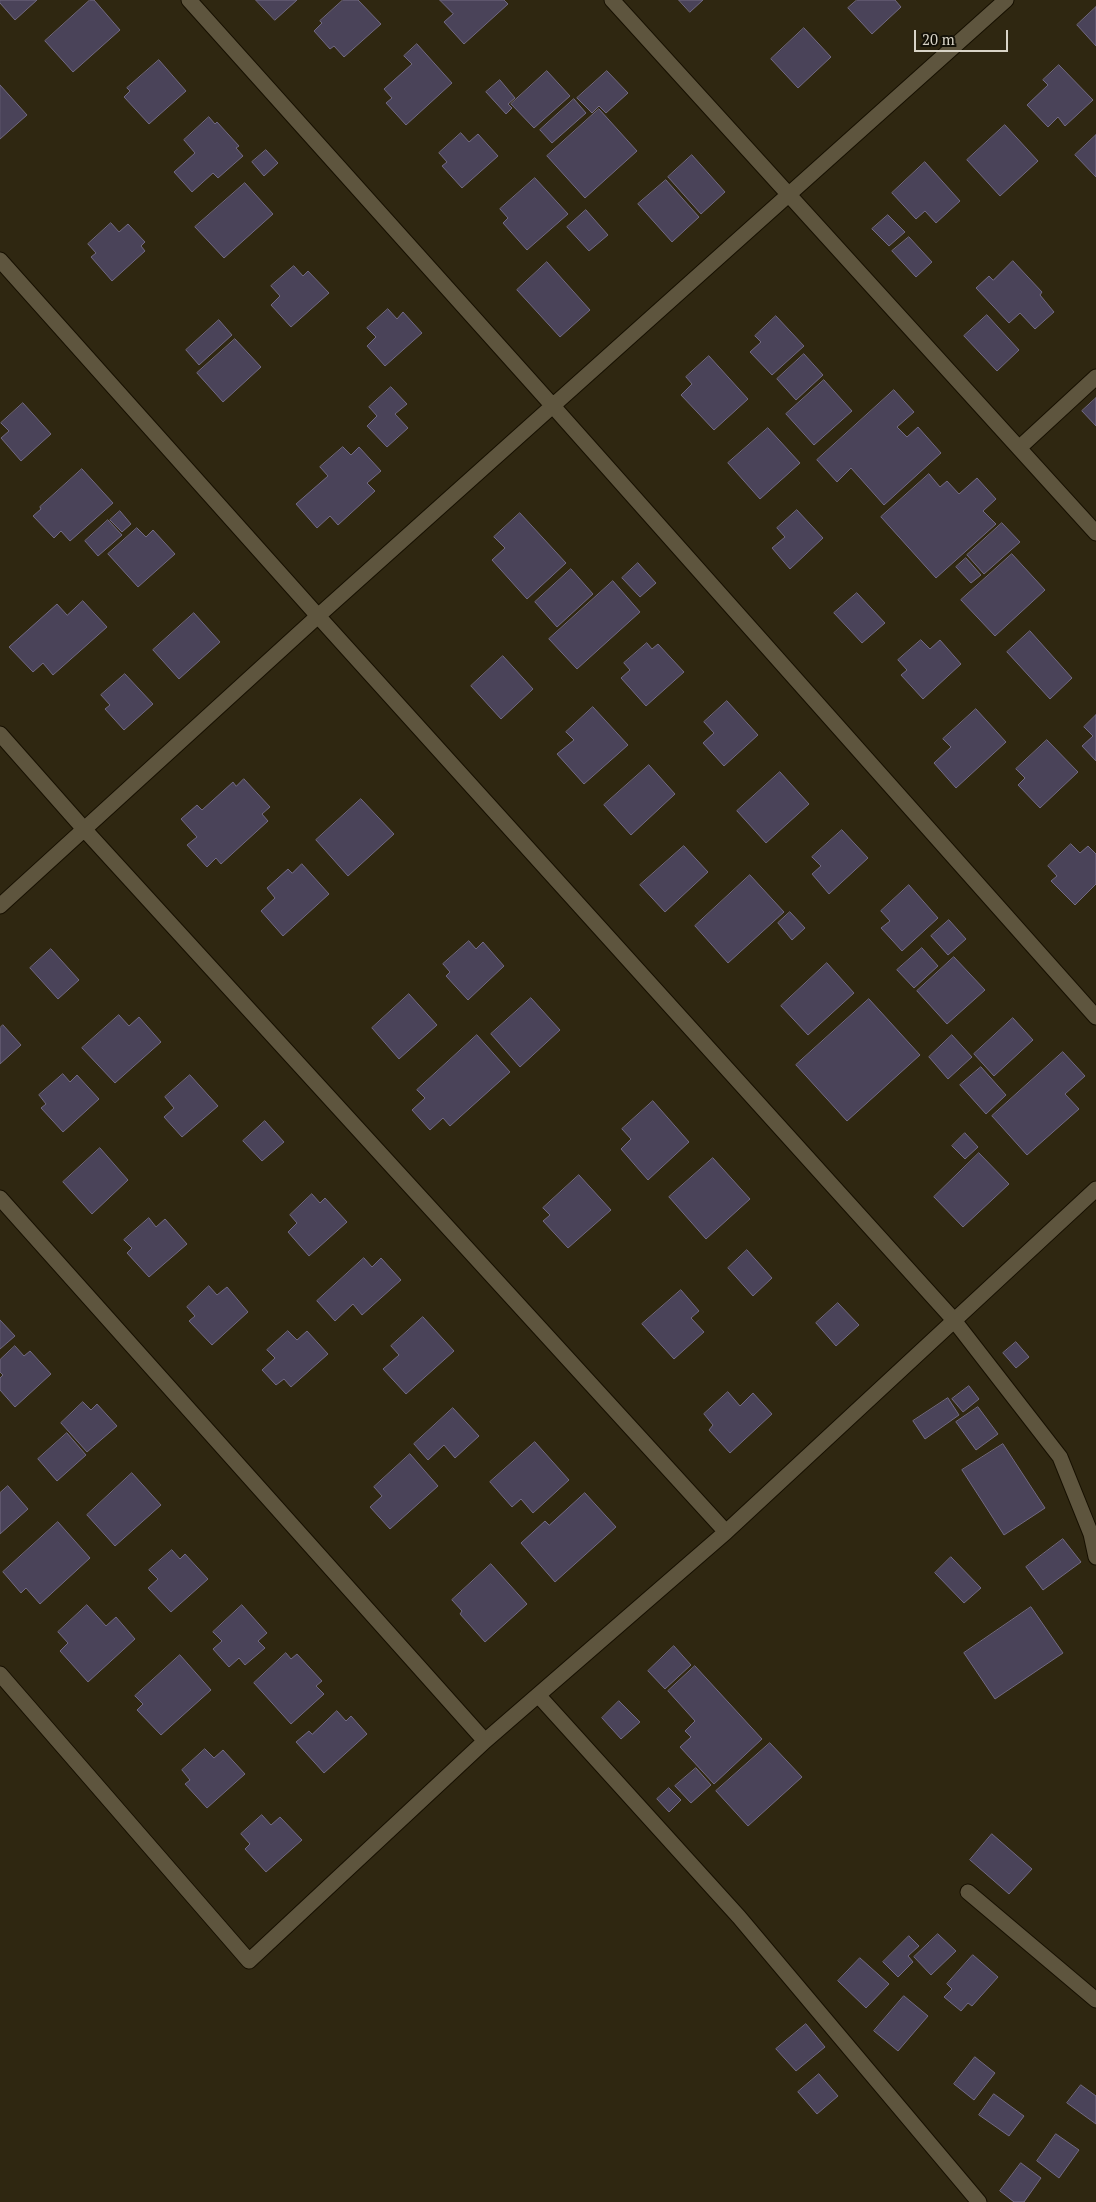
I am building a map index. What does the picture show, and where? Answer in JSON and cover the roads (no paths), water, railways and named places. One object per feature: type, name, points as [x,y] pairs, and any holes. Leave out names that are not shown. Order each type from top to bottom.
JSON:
[{"type":"street","points":[[189,0],[1096,1017]]},
{"type":"street","points":[[612,0],[1096,533]]},
{"type":"street","points":[[0,906],[552,405],[1006,0]]},
{"type":"street","points":[[0,260],[318,616],[953,1319],[1060,1457],[1091,1534],[1096,1557]]},
{"type":"street","points":[[1019,448],[1096,377]]},
{"type":"street","points":[[0,734],[726,1532]]},
{"type":"street","points":[[0,1674],[249,1961],[485,1741],[726,1532],[914,1359],[953,1319],[1096,1189]]},
{"type":"street","points":[[0,1198],[485,1741]]},
{"type":"street","points":[[538,1695],[739,1917],[980,2202]]},
{"type":"street","points":[[968,1892],[1096,2000]]}]
